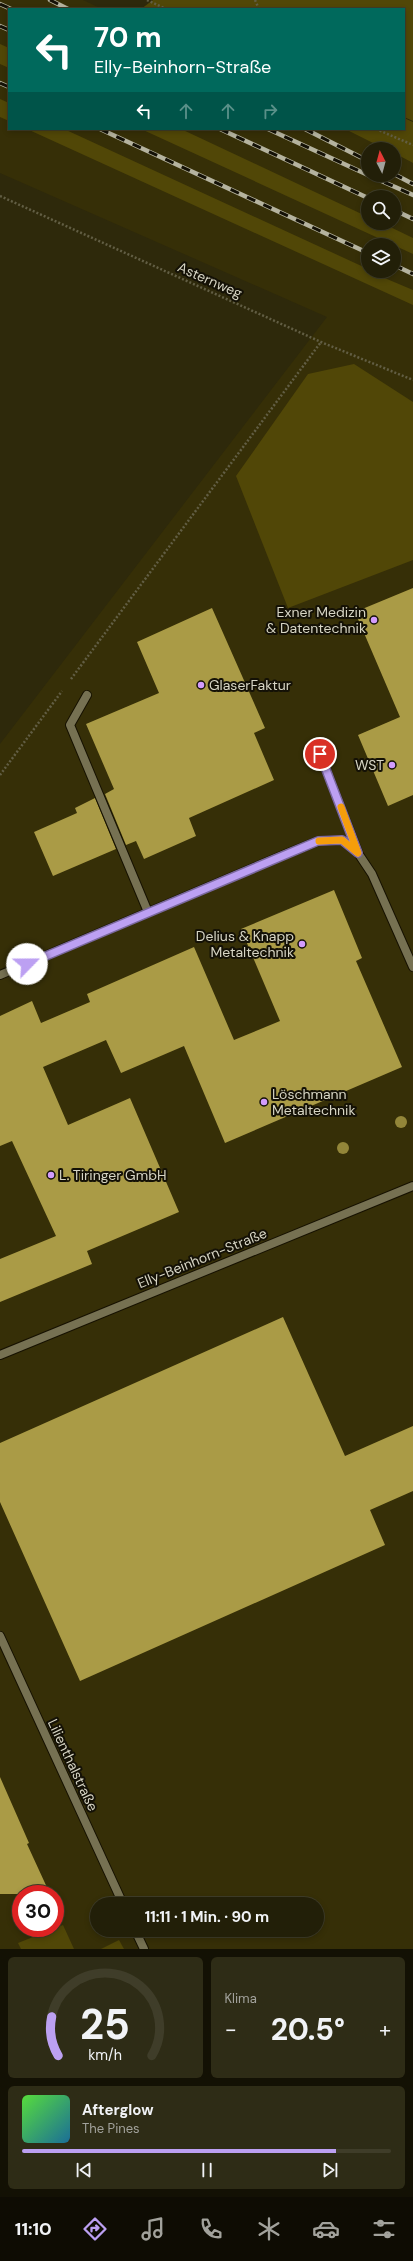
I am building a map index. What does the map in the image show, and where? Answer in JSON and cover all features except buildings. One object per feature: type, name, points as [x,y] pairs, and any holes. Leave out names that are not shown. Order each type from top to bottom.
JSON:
[{"type":"street","points":[[87,695],[70,725],[148,912]]},
{"type":"street","points":[[320,754],[358,853],[372,874],[413,967]]},
{"type":"street","points":[[0,975],[318,841],[342,840],[358,853]]},
{"type":"street","name":"Elly-Beinhorn-Straße","points":[[0,1355],[413,1186]]},
{"type":"street","name":"Lilienthalstraße","points":[[0,1636],[120,1897]]},
{"type":"street","points":[[138,1937],[144,1949]]},
{"type":"path","points":[[147,0],[164,8]]},
{"type":"path","points":[[378,130],[413,145]]},
{"type":"path","name":"Asternweg","points":[[0,196],[321,342],[413,380]]},
{"type":"path","points":[[0,775],[321,342]]},
{"type":"shaded area","points":[[0,0],[83,0],[100,8],[8,8],[8,130],[347,130],[371,142],[361,142],[361,182],[401,182],[401,157],[413,163],[413,1949],[0,1949],[0,744],[327,317],[0,173]]},
{"type":"shaded area","points":[[153,0],[413,0],[413,121],[405,117],[405,8],[142,8]]},
{"type":"shaded area","points":[[0,44],[8,48],[8,68],[0,64]]},
{"type":"shaded area","points":[[0,99],[8,103],[8,121],[0,117]]},
{"type":"shaded area","points":[[405,118],[413,122],[413,163],[401,157],[401,142],[371,142],[347,130],[405,130]]},
{"type":"shaded area","points":[[29,130],[66,130],[361,266],[361,278],[385,278],[413,290],[413,305]]},
{"type":"shaded area","points":[[143,130],[183,130],[361,214],[361,230],[396,230],[413,238],[413,254],[401,248],[401,238],[378,238]]},
{"type":"shaded area","points":[[354,364],[413,402],[413,560],[288,608],[236,476],[308,374]]},
{"type":"shaded area","points":[[64,1927],[74,1949],[21,1949],[18,1943],[33,1937],[64,1937]]},
{"type":"shaded area","points":[[119,1940],[124,1949],[101,1949]]},
{"type":"railway","points":[[50,0],[66,8]]},
{"type":"railway","points":[[0,4],[9,8]]},
{"type":"railway","points":[[0,26],[8,30]]},
{"type":"railway","points":[[0,83],[8,87]]},
{"type":"railway","points":[[102,130],[361,250]]},
{"type":"railway","points":[[222,130],[361,195]]},
{"type":"railway","points":[[270,130],[361,172]]},
{"type":"railway","points":[[307,130],[361,157]]},
{"type":"railway","points":[[401,178],[413,184]]},
{"type":"railway","points":[[384,182],[413,195]]},
{"type":"railway","points":[[401,213],[413,219]]},
{"type":"railway","points":[[401,268],[413,274]]},
{"type":"slow traffic","points":[[319,841],[342,840],[358,853],[341,807]]},
{"type":"place","name":"Exner Medizin & Datentechnik","points":[[374,620]]},
{"type":"place","name":"GlaserFaktur","points":[[201,685]]},
{"type":"place","name":"WST","points":[[392,765]]},
{"type":"place","name":"Delius & Knapp Metaltechnik","points":[[302,944]]},
{"type":"place","name":"Löschmann Metaltechnik","points":[[264,1102]]},
{"type":"place","name":"L. Tiringer GmbH","points":[[51,1175]]},
{"type":"route","points":[[27,964],[318,841],[342,840],[358,853],[320,754]]}]
